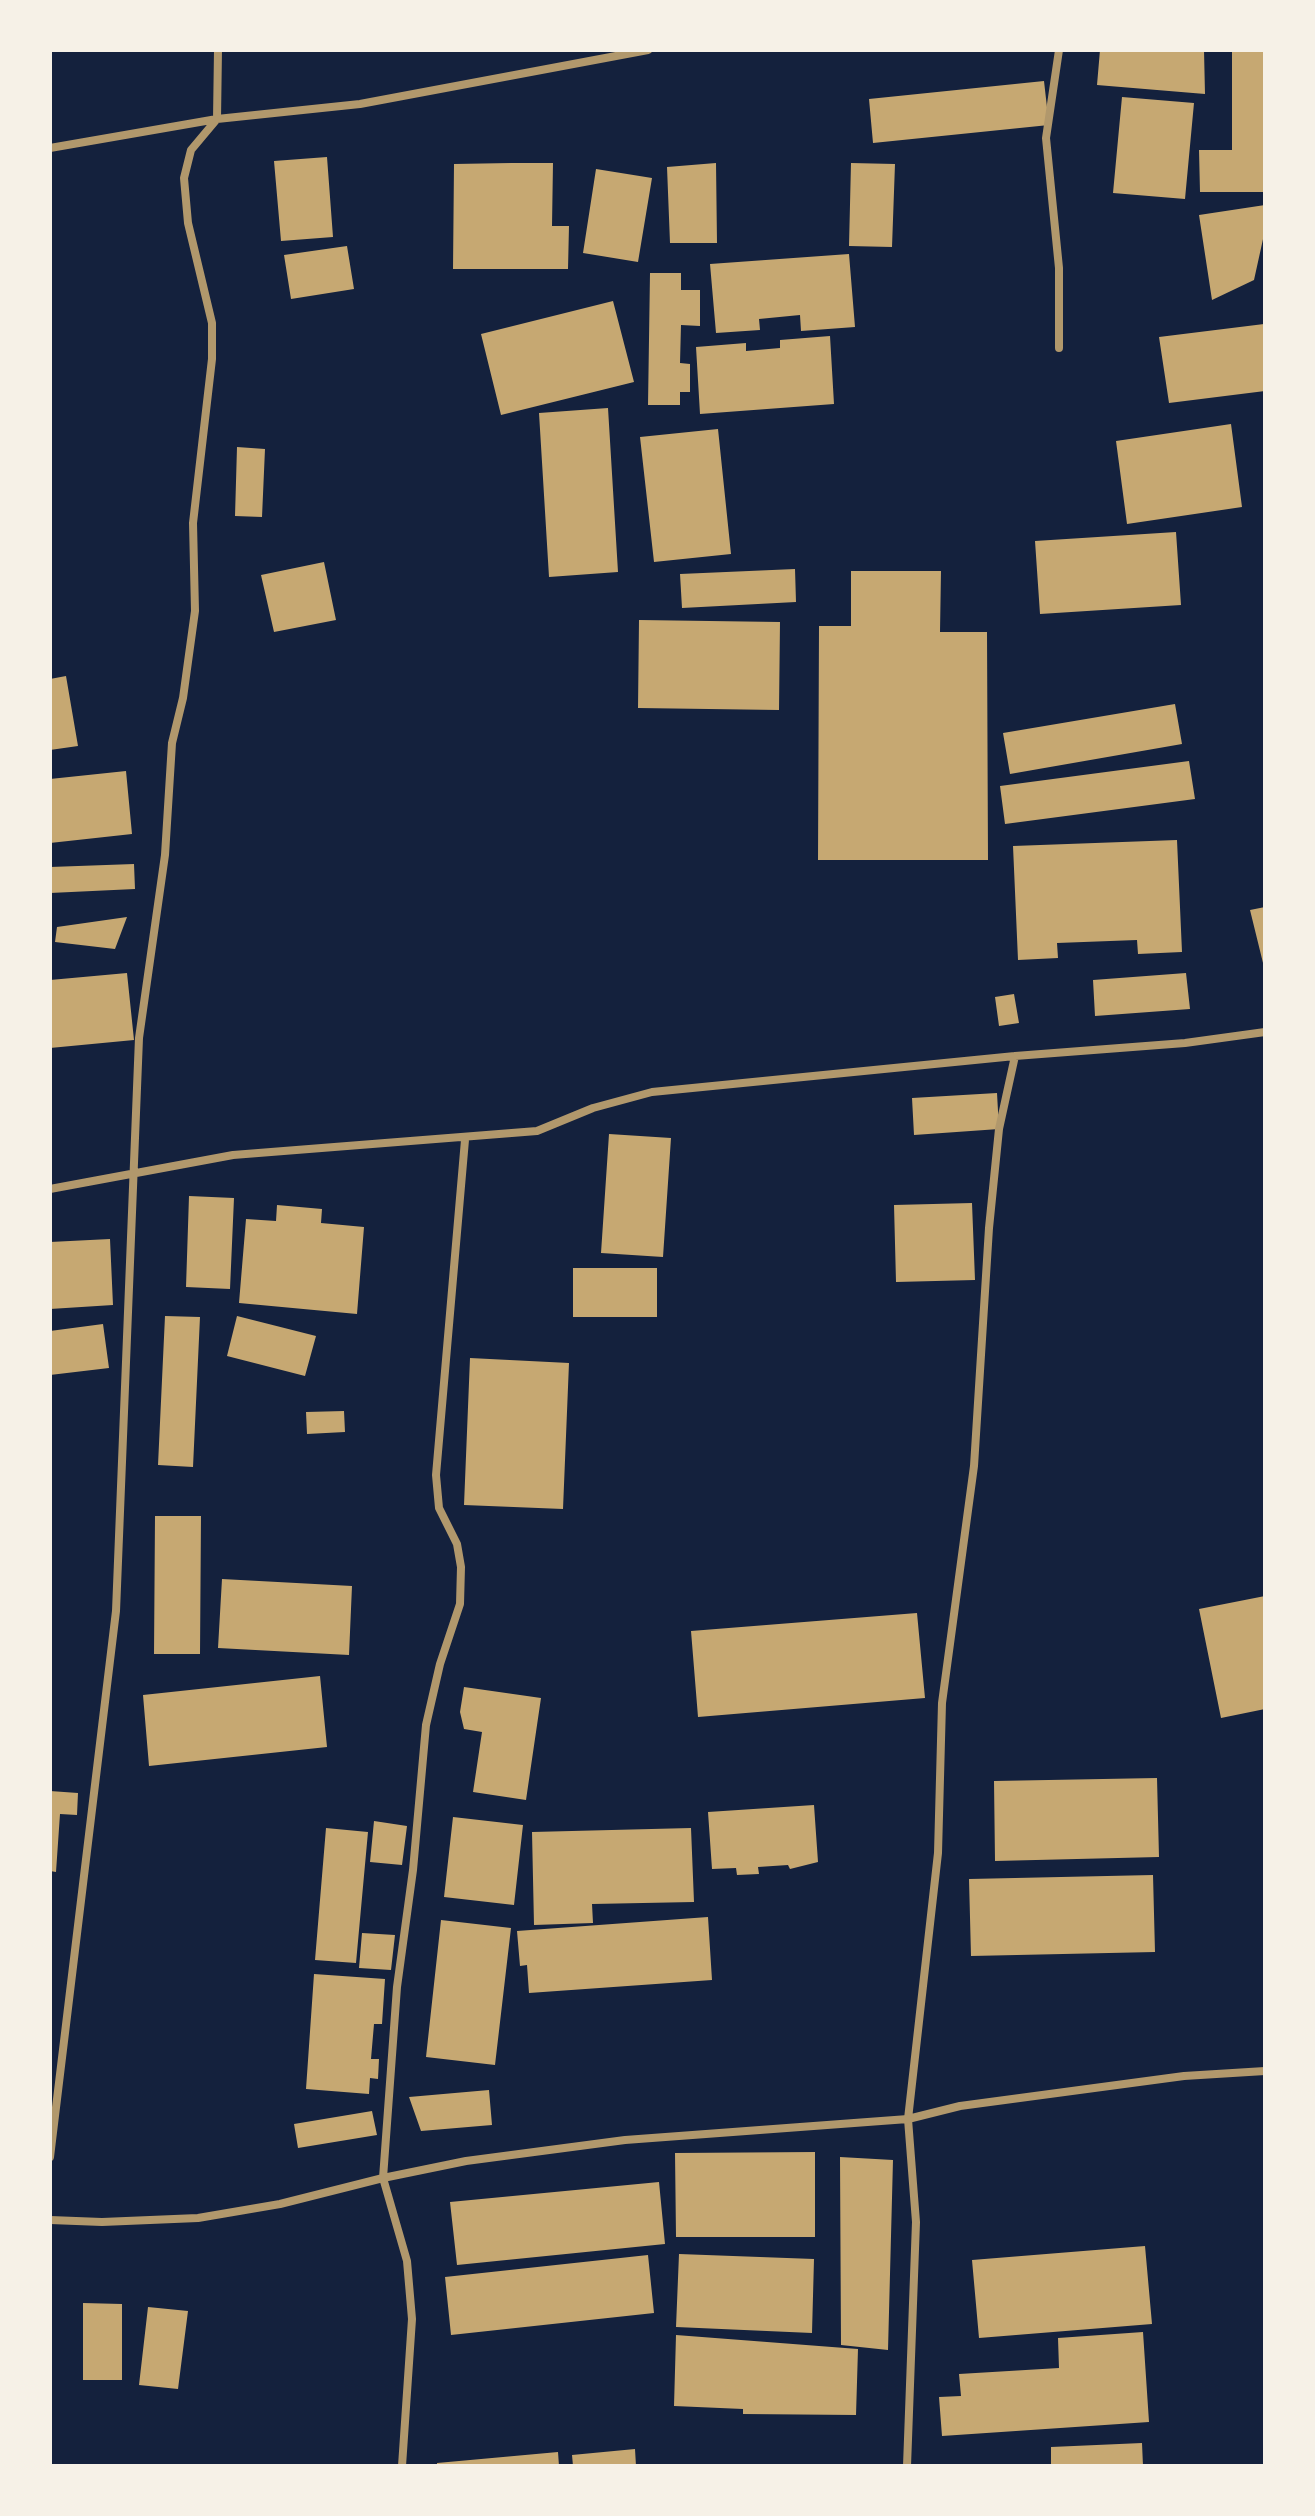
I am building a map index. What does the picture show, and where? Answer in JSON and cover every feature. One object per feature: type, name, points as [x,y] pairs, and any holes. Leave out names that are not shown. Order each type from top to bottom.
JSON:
[{"type":"street","points":[[50,2157],[116,1611],[139,1038],[165,855],[172,743],[183,698],[195,611],[193,523],[212,359],[212,323],[188,223],[184,178],[191,150],[217,119],[218,50]]},
{"type":"street","points":[[50,148],[217,119],[360,104],[648,50]]},
{"type":"street","points":[[1059,50],[1046,138],[1059,268],[1059,348]]},
{"type":"street","points":[[50,1189],[233,1155],[465,1140],[537,1131],[593,1108],[652,1092],[1015,1056],[1185,1043],[1265,1032]]},
{"type":"street","points":[[907,2466],[916,2222],[908,2119],[938,1853],[942,1703],[974,1466],[989,1228],[999,1129],[1015,1056]]},
{"type":"street","points":[[402,2466],[412,2319],[407,2261],[383,2178],[397,1987],[413,1870],[426,1725],[440,1664],[460,1604],[461,1567],[457,1544],[439,1508],[436,1475],[465,1140]]},
{"type":"street","points":[[50,2220],[102,2222],[198,2218],[280,2204],[466,2161],[625,2140],[908,2119],[960,2106],[1154,2080],[1265,2071]]},
{"type":"building","points":[[1100,50],[1204,50],[1205,94],[1097,85]]},
{"type":"building","points":[[1232,50],[1265,50],[1265,192],[1200,192],[1199,150],[1232,150]]},
{"type":"building","points":[[1044,81],[1049,125],[873,143],[869,99]]},
{"type":"building","points":[[1122,97],[1194,103],[1185,199],[1113,193]]},
{"type":"building","points":[[327,157],[333,237],[281,241],[274,161]]},
{"type":"building","points":[[553,163],[552,226],[569,226],[568,269],[453,269],[454,164]]},
{"type":"building","points":[[716,163],[717,243],[670,243],[667,167]]},
{"type":"building","points":[[851,163],[895,164],[892,247],[849,246]]},
{"type":"building","points":[[596,169],[652,178],[638,262],[583,253]]},
{"type":"building","points":[[1265,205],[1265,230],[1254,280],[1212,300],[1199,215]]},
{"type":"building","points":[[347,246],[354,289],[291,299],[284,255]]},
{"type":"building","points":[[849,254],[855,327],[801,331],[800,315],[759,319],[760,330],[716,333],[710,264]]},
{"type":"building","points":[[650,273],[681,273],[681,290],[700,290],[700,326],[681,325],[680,363],[690,364],[690,392],[680,392],[680,405],[648,405]]},
{"type":"building","points":[[613,301],[634,382],[501,415],[481,334]]},
{"type":"building","points":[[1264,324],[1265,391],[1169,403],[1159,337]]},
{"type":"building","points":[[830,336],[834,404],[700,414],[696,347],[746,343],[746,351],[780,348],[780,340]]},
{"type":"building","points":[[608,408],[618,572],[549,577],[539,413]]},
{"type":"building","points":[[1231,424],[1242,507],[1127,524],[1116,441]]},
{"type":"building","points":[[718,429],[731,554],[654,562],[640,437]]},
{"type":"building","points":[[237,447],[265,449],[262,517],[235,516]]},
{"type":"building","points":[[1176,532],[1181,605],[1040,614],[1035,541]]},
{"type":"building","points":[[324,562],[336,620],[274,632],[261,575]]},
{"type":"building","points":[[795,569],[796,602],[682,608],[680,574]]},
{"type":"building","points":[[851,571],[941,571],[940,632],[987,632],[988,860],[818,860],[819,626],[851,626]]},
{"type":"building","points":[[639,620],[780,622],[779,710],[638,708]]},
{"type":"building","points":[[66,676],[78,746],[50,750],[50,679]]},
{"type":"building","points":[[1175,704],[1182,744],[1010,774],[1003,733]]},
{"type":"building","points":[[1189,761],[1195,799],[1005,824],[1000,786]]},
{"type":"building","points":[[126,771],[132,834],[50,843],[50,779]]},
{"type":"building","points":[[1177,840],[1182,952],[1138,954],[1137,940],[1057,943],[1058,958],[1018,960],[1013,846]]},
{"type":"building","points":[[134,864],[135,889],[50,893],[50,867]]},
{"type":"building","points":[[1265,907],[1265,967],[1264,967],[1250,910]]},
{"type":"building","points":[[127,917],[115,949],[55,942],[57,927]]},
{"type":"building","points":[[127,973],[134,1040],[50,1048],[50,980]]},
{"type":"building","points":[[1186,973],[1190,1009],[1095,1016],[1093,980]]},
{"type":"building","points":[[1014,994],[1019,1023],[999,1026],[995,997]]},
{"type":"building","points":[[997,1093],[999,1129],[914,1135],[912,1098]]},
{"type":"building","points":[[609,1134],[671,1138],[663,1257],[601,1253]]},
{"type":"building","points":[[189,1196],[234,1198],[230,1289],[186,1287]]},
{"type":"building","points":[[972,1203],[975,1280],[896,1282],[894,1205]]},
{"type":"building","points":[[277,1205],[322,1209],[321,1223],[364,1227],[357,1314],[239,1303],[246,1219],[276,1221]]},
{"type":"building","points":[[110,1239],[113,1305],[50,1309],[50,1242]]},
{"type":"building","points":[[573,1268],[657,1268],[657,1317],[573,1317]]},
{"type":"building","points":[[165,1316],[200,1317],[193,1467],[158,1465]]},
{"type":"building","points":[[237,1316],[316,1336],[305,1376],[227,1356]]},
{"type":"building","points":[[103,1324],[109,1368],[50,1375],[50,1331]]},
{"type":"building","points":[[470,1358],[569,1363],[563,1509],[464,1505]]},
{"type":"building","points":[[344,1411],[345,1432],[307,1434],[306,1412]]},
{"type":"building","points":[[155,1516],[201,1516],[200,1654],[154,1654]]},
{"type":"building","points":[[222,1579],[352,1586],[349,1655],[218,1648]]},
{"type":"building","points":[[1265,1596],[1265,1709],[1221,1718],[1199,1609]]},
{"type":"building","points":[[917,1613],[925,1698],[698,1717],[691,1631]]},
{"type":"building","points":[[320,1676],[327,1747],[149,1766],[143,1695]]},
{"type":"building","points":[[464,1687],[541,1698],[526,1800],[473,1792],[482,1732],[464,1729],[460,1712]]},
{"type":"building","points":[[1157,1778],[1159,1857],[995,1861],[994,1781]]},
{"type":"building","points":[[50,1791],[78,1793],[77,1815],[60,1814],[56,1872],[50,1871]]},
{"type":"building","points":[[814,1805],[818,1862],[790,1869],[788,1865],[758,1867],[759,1874],[737,1875],[736,1868],[712,1869],[708,1812]]},
{"type":"building","points":[[453,1817],[523,1825],[514,1905],[444,1897]]},
{"type":"building","points":[[374,1821],[407,1826],[402,1865],[370,1862]]},
{"type":"building","points":[[326,1828],[368,1832],[356,1963],[315,1960]]},
{"type":"building","points":[[691,1828],[694,1902],[592,1904],[593,1923],[534,1925],[532,1832]]},
{"type":"building","points":[[1153,1875],[1155,1952],[971,1956],[969,1879]]},
{"type":"building","points":[[708,1917],[712,1980],[529,1993],[527,1965],[520,1966],[517,1931]]},
{"type":"building","points":[[441,1920],[511,1928],[495,2065],[426,2057]]},
{"type":"building","points":[[362,1933],[395,1935],[391,1970],[359,1968]]},
{"type":"building","points":[[314,1974],[385,1979],[382,2024],[374,2024],[371,2059],[379,2059],[378,2079],[370,2078],[369,2094],[306,2089]]},
{"type":"building","points":[[489,2090],[492,2125],[421,2131],[409,2097]]},
{"type":"building","points":[[372,2111],[377,2135],[298,2148],[294,2124]]},
{"type":"building","points":[[815,2152],[815,2237],[676,2237],[675,2153]]},
{"type":"building","points":[[840,2157],[893,2160],[888,2350],[841,2345]]},
{"type":"building","points":[[659,2182],[665,2244],[457,2265],[450,2202]]},
{"type":"building","points":[[1145,2246],[1152,2324],[979,2338],[972,2260]]},
{"type":"building","points":[[679,2254],[814,2259],[812,2333],[676,2327]]},
{"type":"building","points":[[648,2255],[654,2313],[451,2335],[445,2277]]},
{"type":"building","points":[[83,2303],[122,2304],[122,2380],[83,2380]]},
{"type":"building","points":[[148,2307],[188,2311],[178,2389],[139,2385]]},
{"type":"building","points":[[1143,2332],[1149,2422],[942,2436],[939,2397],[961,2396],[959,2374],[1059,2368],[1058,2338]]},
{"type":"building","points":[[676,2335],[858,2349],[856,2415],[743,2414],[743,2409],[674,2406]]},
{"type":"building","points":[[1142,2443],[1143,2466],[1051,2466],[1051,2447]]},
{"type":"building","points":[[635,2449],[636,2466],[573,2466],[572,2455]]},
{"type":"building","points":[[558,2452],[559,2466],[437,2466],[437,2463]]}]
